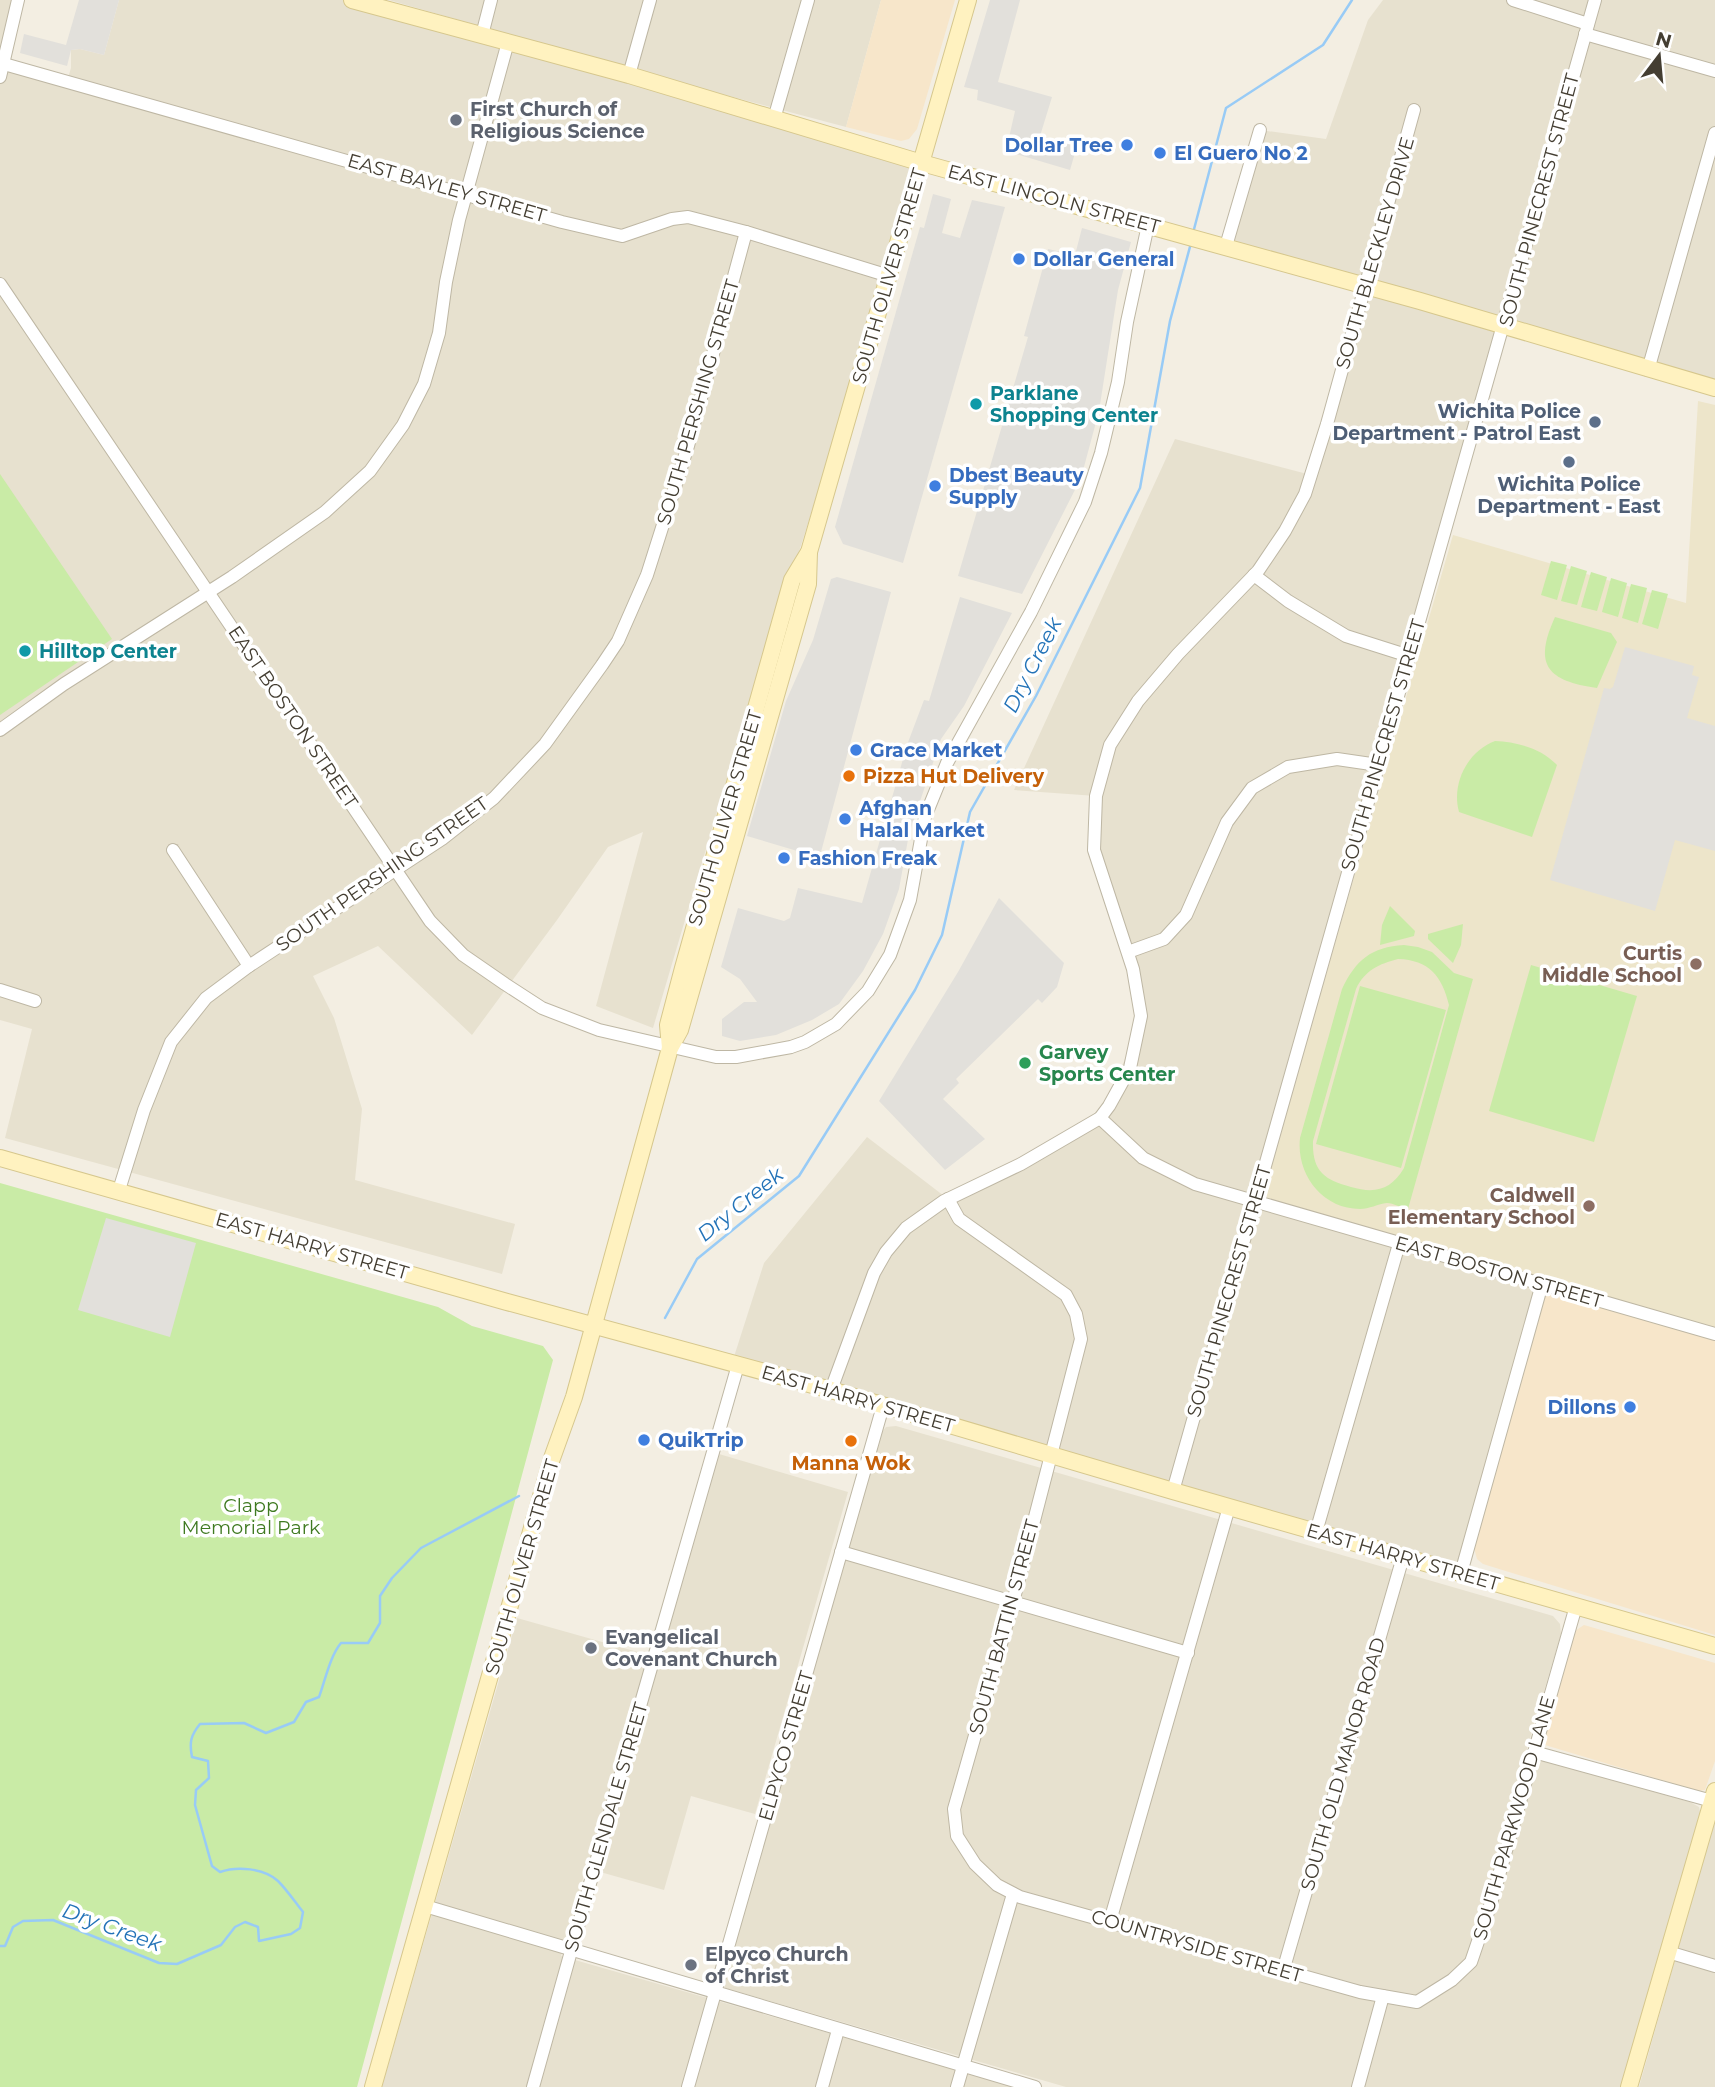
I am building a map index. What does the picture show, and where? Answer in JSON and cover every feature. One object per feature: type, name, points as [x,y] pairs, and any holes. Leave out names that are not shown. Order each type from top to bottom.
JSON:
[{"type":"main road","name":"EAST LINCOLN STREET","points":[[352,0],[629,75],[922,163],[1226,246],[1715,388]]},
{"type":"main road","name":"SOUTH OLIVER STREET","points":[[373,2087],[551,1461],[574,1397],[670,1048],[668,1025],[682,968],[792,580],[809,552],[968,0]]},
{"type":"main road","name":"EAST HARRY STREET","points":[[0,1158],[831,1390],[1715,1646]]},
{"type":"main road","points":[[1629,2087],[1714,1796]]},
{"type":"street","points":[[0,77],[18,0]]},
{"type":"street","points":[[482,35],[491,0]]},
{"type":"street","points":[[629,75],[650,0]]},
{"type":"street","points":[[774,119],[808,0]]},
{"type":"street","points":[[1513,0],[1586,29],[1715,71]]},
{"type":"street","name":"SOUTH PINECREST STREET","points":[[1173,1491],[1595,0]]},
{"type":"street","points":[[0,730],[64,684],[326,512],[370,471],[403,425],[424,384],[439,333],[446,282],[466,194],[508,42]]},
{"type":"street","name":"EAST BAYLEY STREET","points":[[4,64],[622,236],[672,219],[688,217],[889,276]]},
{"type":"street","name":"SOUTH BLECKLEY DRIVE","points":[[831,1390],[874,1273],[886,1252],[906,1228],[948,1199],[1021,1164],[1100,1118],[1130,1068],[1141,1016],[1133,969],[1094,850],[1096,796],[1110,745],[1138,701],[1178,654],[1254,575],[1285,531],[1305,494],[1414,110]]},
{"type":"street","points":[[1226,246],[1260,130]]},
{"type":"street","points":[[1648,370],[1715,133]]},
{"type":"street","points":[[670,1048],[716,1057],[736,1057],[805,1042],[836,1024],[849,1012],[868,991],[890,956],[910,900],[925,817],[936,788],[947,763],[1031,612],[1085,502],[1101,453],[1118,382],[1127,322],[1148,225]]},
{"type":"street","name":"SOUTH PERSHING STREET","points":[[119,1190],[144,1110],[171,1042],[206,998],[249,966],[442,839],[503,789],[545,744],[588,687],[618,640],[647,575],[688,446],[746,232]]},
{"type":"street","name":"EAST BOSTON STREET","points":[[0,284],[430,921],[463,955],[542,1008],[599,1030],[670,1048]]},
{"type":"street","points":[[1254,575],[1289,601],[1346,636],[1409,656]]},
{"type":"street","points":[[1128,952],[1164,939],[1186,915],[1227,822],[1252,788],[1288,767],[1337,759],[1378,765]]},
{"type":"street","points":[[173,850],[249,966]]},
{"type":"street","points":[[0,990],[35,1000]]},
{"type":"street","name":"EAST BOSTON STREET","points":[[1100,1118],[1143,1158],[1195,1184],[1715,1334]]},
{"type":"street","name":"SOUTH BATTIN STREET","points":[[948,1199],[960,1219],[1066,1295],[1076,1314],[1081,1339],[1013,1602],[954,1809],[957,1836],[975,1864],[997,1885],[1013,1894]]},
{"type":"street","points":[[1316,1532],[1399,1244]]},
{"type":"street","points":[[1461,1573],[1542,1284]]},
{"type":"street","name":"SOUTH GLENDALE STREET","points":[[533,2087],[738,1364]]},
{"type":"street","name":"ELPYCO STREET","points":[[688,2087],[883,1406]]},
{"type":"street","points":[[1110,1921],[1228,1507]]},
{"type":"street","points":[[841,1552],[1188,1653]]},
{"type":"street","name":"SOUTH OLD MANOR ROAD","points":[[1283,1971],[1403,1557]]},
{"type":"street","name":"SOUTH PARKWOOD LANE","points":[[1383,1996],[1417,2002],[1452,1980],[1471,1962],[1491,1903],[1577,1606]]},
{"type":"street","points":[[1534,1752],[1714,1796]]},
{"type":"street","points":[[957,2087],[1013,1894]]},
{"type":"street","name":"COUNTRYSIDE STREET","points":[[1013,1894],[1283,1971],[1383,1996]]},
{"type":"street","points":[[425,1906],[1035,2087]]},
{"type":"street","points":[[1668,1952],[1715,1966]]},
{"type":"street","points":[[1358,2087],[1383,1996]]},
{"type":"street","points":[[822,2087],[838,2030]]},
{"type":"shaded area","points":[[0,0],[19,0],[4,64],[67,81],[71,68],[71,50],[80,49],[104,55],[119,0],[348,0],[922,163],[722,795],[653,1028],[596,1006],[643,832],[608,847],[472,1035],[378,946],[313,976],[334,1018],[362,1109],[355,1180],[515,1224],[502,1274],[5,1138],[32,1029],[0,1020]]},
{"type":"shaded area","points":[[79,0],[119,0],[104,55],[80,49],[71,50],[67,66],[20,53],[24,34],[66,45]]},
{"type":"shaded area","points":[[389,0],[881,0],[846,127],[654,76]]},
{"type":"shaded area","points":[[881,0],[955,0],[917,129],[909,139],[901,141],[846,127]]},
{"type":"shaded area","points":[[990,0],[1020,0],[998,82],[1052,97],[1040,136],[1077,146],[1070,170],[1006,151],[1015,111],[977,100],[978,90],[964,87]]},
{"type":"shaded area","points":[[1383,0],[1715,0],[1715,379],[1226,246],[1260,130],[1326,139],[1368,20]]},
{"type":"shaded area","points":[[933,194],[951,199],[942,233],[960,238],[972,200],[1005,207],[903,563],[843,544],[835,527],[920,227],[924,228]]},
{"type":"shaded area","points":[[1082,228],[1131,242],[1118,290],[1099,411],[1081,478],[1022,594],[958,576],[1028,337],[1024,336],[1048,249],[1075,255]]},
{"type":"shaded area","points":[[1366,286],[1504,326],[1255,1201],[1542,1284],[1461,1573],[732,1363],[764,1263],[867,1137],[948,1199],[1100,1117],[1138,1029],[1133,969],[1089,854],[1096,796],[1014,790],[1175,439],[1311,475]]},
{"type":"shaded area","points":[[1698,401],[1715,405],[1715,1328],[1274,1202],[1263,1192],[1453,535],[1686,603]]},
{"type":"shaded area","points":[[837,577],[891,592],[821,852],[815,851],[814,856],[747,836],[786,701],[813,640],[831,579]]},
{"type":"shaded area","points":[[960,597],[1012,613],[964,706],[941,739],[909,834],[899,889],[883,934],[863,971],[839,1004],[812,1020],[776,1035],[740,1041],[722,1036],[722,1019],[744,1002],[757,1002],[740,979],[721,967],[738,908],[784,921],[790,918],[798,888],[862,903],[907,745],[924,700],[929,701]]},
{"type":"shaded area","points":[[1625,647],[1694,666],[1692,675],[1699,677],[1687,718],[1715,726],[1715,851],[1675,840],[1655,911],[1550,880],[1604,688],[1613,687]]},
{"type":"shaded area","points":[[999,898],[1064,963],[1057,987],[1042,1003],[1038,999],[956,1079],[959,1083],[943,1099],[985,1139],[945,1170],[879,1101],[958,972]]},
{"type":"shaded area","points":[[106,1218],[196,1243],[170,1337],[78,1310]]},
{"type":"shaded area","points":[[1549,1293],[1715,1339],[1715,1635],[1483,1564],[1477,1559],[1474,1548],[1545,1297]]},
{"type":"shaded area","points":[[896,1426],[1553,1616],[1560,1624],[1561,1634],[1525,1755],[1690,1802],[1699,1807],[1701,1815],[1623,2087],[1066,2087],[725,1988],[724,1981],[881,1433],[886,1427]]},
{"type":"shaded area","points":[[719,1454],[848,1492],[755,1814],[691,1796],[664,1890],[586,1868],[561,1956],[1017,2087],[382,2087],[517,1618],[659,1658]]},
{"type":"shaded area","points":[[1584,1625],[1715,1663],[1715,1761],[1705,1790],[1698,1791],[1545,1745],[1545,1733],[1575,1631]]},
{"type":"shaded area","points":[[1715,1819],[1715,2087],[1639,2087]]},
{"type":"green space","points":[[0,474],[112,639],[0,715]]},
{"type":"green space","points":[[1551,561],[1567,565],[1557,600],[1541,595]]},
{"type":"green space","points":[[1571,566],[1587,571],[1577,605],[1561,601]]},
{"type":"green space","points":[[1591,572],[1607,577],[1597,611],[1581,607]]},
{"type":"green space","points":[[1611,578],[1627,583],[1618,617],[1602,612]]},
{"type":"green space","points":[[1631,584],[1647,588],[1638,623],[1622,618]]},
{"type":"green space","points":[[1652,590],[1668,594],[1658,629],[1642,624]]},
{"type":"green space","points":[[1555,617],[1611,633],[1617,642],[1597,688],[1566,681],[1549,668],[1545,659],[1545,647]]},
{"type":"green space","points":[[1495,741],[1528,747],[1544,754],[1557,765],[1532,837],[1459,812],[1457,790],[1464,769],[1477,752]]},
{"type":"green space","points":[[1390,906],[1415,931],[1414,936],[1380,945],[1382,925]]},
{"type":"green space","points":[[1463,924],[1461,945],[1453,963],[1428,939],[1428,934]]},
{"type":"green space","points":[[1392,946],[1418,947],[1432,952],[1454,973],[1473,979],[1408,1209],[1387,1203],[1363,1209],[1346,1207],[1334,1203],[1314,1187],[1302,1164],[1300,1138],[1342,989],[1359,963],[1374,952]],"holes":[[[1398,959],[1426,966],[1438,978],[1449,1005],[1404,1168],[1388,1186],[1375,1190],[1360,1189],[1334,1181],[1322,1173],[1315,1160],[1313,1141],[1356,989],[1368,972]]]},
{"type":"green space","points":[[1531,965],[1637,996],[1594,1142],[1489,1111]]},
{"type":"green space","points":[[1360,986],[1446,1010],[1401,1168],[1316,1144]]},
{"type":"green space","name":"Clapp Memorial Park","points":[[0,1183],[438,1307],[472,1326],[543,1346],[553,1360],[357,2087],[0,2087]]},
{"type":"waterway","name":"Dry Creek","points":[[1193,233],[1226,108],[1323,45],[1352,0]]},
{"type":"waterway","name":"Dry Creek","points":[[665,1318],[697,1259],[799,1176],[915,990],[942,935],[970,812],[1036,696],[1140,488],[1170,321],[1191,243]]},
{"type":"waterway","name":"Dry Creek","points":[[0,1946],[5,1946],[13,1927],[23,1921],[53,1920],[159,1963],[177,1964],[221,1945],[235,1927],[245,1922],[258,1927],[259,1941],[291,1934],[300,1928],[303,1912],[272,1877],[250,1869],[220,1872],[212,1866],[195,1805],[196,1790],[209,1778],[208,1761],[192,1757],[191,1743],[195,1732],[200,1724],[244,1723],[266,1733],[294,1722],[306,1702],[319,1697],[341,1643],[368,1643],[380,1623],[380,1596],[392,1578],[421,1548],[519,1496]]},
{"type":"place","name":"First Church of Religious Science","points":[[456,120]]},
{"type":"place","name":"Dollar Tree","points":[[1127,145]]},
{"type":"place","name":"El Guero No 2","points":[[1160,153]]},
{"type":"place","name":"Dollar General","points":[[1019,259]]},
{"type":"place","name":"Parklane Shopping Center","points":[[976,404]]},
{"type":"place","name":"Wichita Police Department - Patrol East","points":[[1595,422]]},
{"type":"place","name":"Wichita Police Department - East","points":[[1569,462]]},
{"type":"place","name":"Dbest Beauty Supply","points":[[935,486]]},
{"type":"place","name":"Hilltop Center","points":[[25,651]]},
{"type":"place","name":"Grace Market","points":[[856,750]]},
{"type":"place","name":"Pizza Hut Delivery","points":[[849,776]]},
{"type":"place","name":"Afghan Halal Market","points":[[845,819]]},
{"type":"place","name":"Fashion Freak","points":[[784,858]]},
{"type":"place","name":"Curtis Middle School","points":[[1696,964]]},
{"type":"place","name":"Garvey Sports Center","points":[[1025,1063]]},
{"type":"place","name":"Caldwell Elementary School","points":[[1589,1206]]},
{"type":"place","name":"Dillons","points":[[1630,1407]]},
{"type":"place","name":"QuikTrip","points":[[644,1440]]},
{"type":"place","name":"Manna Wok","points":[[851,1441]]},
{"type":"place","name":"Evangelical Covenant Church","points":[[591,1648]]},
{"type":"place","name":"Elpyco Church of Christ","points":[[691,1965]]}]
